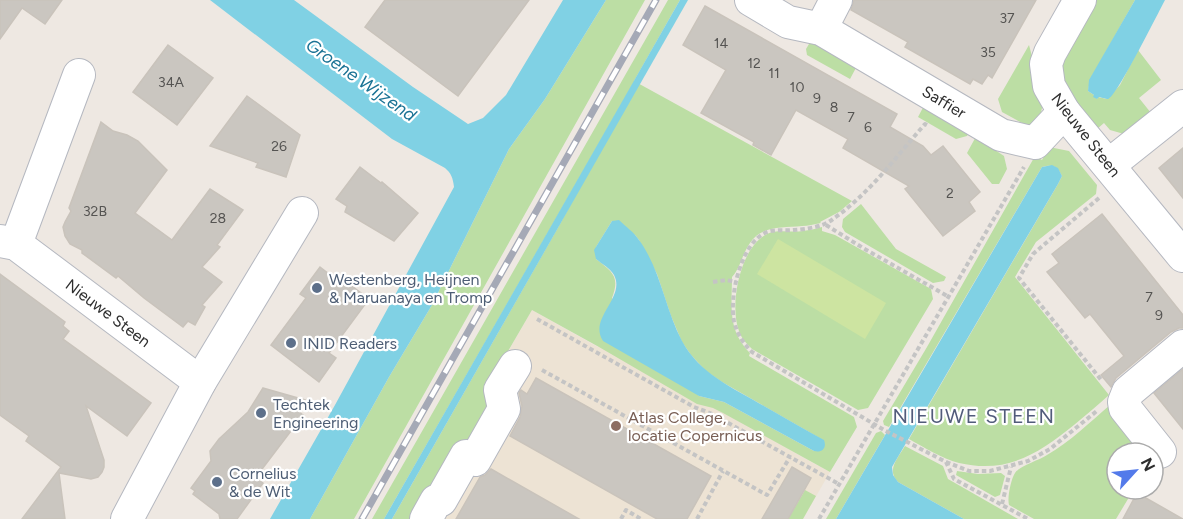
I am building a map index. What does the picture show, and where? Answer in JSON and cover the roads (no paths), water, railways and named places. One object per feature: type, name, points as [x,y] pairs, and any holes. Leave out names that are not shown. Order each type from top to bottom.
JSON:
[{"type":"street","name":"Saffier","points":[[751,0],[788,22],[821,29],[1001,135],[1035,142],[1064,112]]},
{"type":"street","points":[[821,29],[836,0]]},
{"type":"street","name":"Nieuwe Steen","points":[[1080,0],[1046,64],[1049,87],[1064,112],[1183,256]]},
{"type":"street","name":"Nieuwe Steen","points":[[79,75],[8,242],[200,382]]},
{"type":"street","points":[[1114,172],[1183,106]]},
{"type":"street","points":[[127,519],[200,382],[302,213]]},
{"type":"street","points":[[1151,441],[1119,399],[1183,346]]},
{"type":"street","points":[[426,519],[436,501],[441,500],[466,456],[475,460],[504,409],[500,390],[515,366]]},
{"type":"water","name":"Groene Wijzend","points":[[210,0],[294,0],[468,124],[483,118],[506,95],[563,0],[606,0],[545,99],[509,149],[432,305],[310,519],[270,519],[335,405],[454,184],[445,168],[392,139]]},
{"type":"water","points":[[680,0],[688,0],[392,519],[384,519]]},
{"type":"water","points":[[1135,0],[1165,0],[1119,85],[1108,99],[1099,97],[1097,99],[1088,91],[1089,80]]},
{"type":"water","points":[[1052,165],[1058,168],[1062,176],[1058,184],[892,467],[893,475],[898,482],[964,519],[836,519],[1042,167]]},
{"type":"water","points":[[619,220],[635,234],[653,264],[676,329],[689,352],[718,379],[824,440],[823,449],[814,451],[724,402],[699,396],[603,341],[600,324],[612,300],[616,283],[614,275],[596,259],[594,250],[612,221]]},
{"type":"railway","points":[[362,519],[656,0]]},
{"type":"place","name":"Westenberg, Heijnen & Maruanaya en Tromp","points":[[317,288]]},
{"type":"place","name":"INID Readers","points":[[291,343]]},
{"type":"place","name":"Techtek Engineering","points":[[261,413]]},
{"type":"place","name":"Atlas College, locatie Copernicus","points":[[616,426]]},
{"type":"place","name":"Cornelius & de Wit","points":[[217,482]]},
{"type":"district","name":"NIEUWE STEEN","points":[[974,416]]}]
